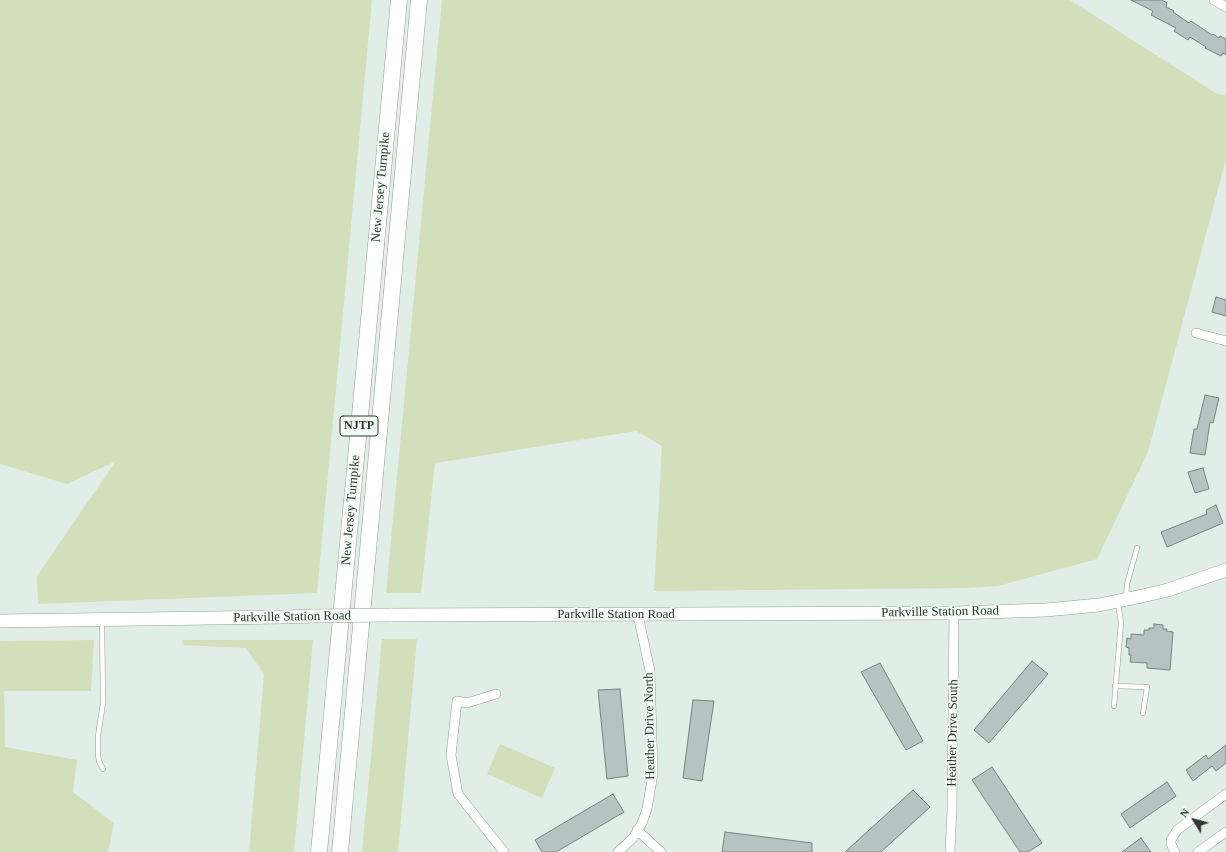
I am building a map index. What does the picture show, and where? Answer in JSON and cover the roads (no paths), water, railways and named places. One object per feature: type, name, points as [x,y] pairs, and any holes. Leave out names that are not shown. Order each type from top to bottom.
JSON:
[{"type":"highway","name":"New Jersey Turnpike","points":[[319,852],[399,0]]},
{"type":"highway","name":"New Jersey Turnpike","points":[[340,852],[419,0]]},
{"type":"main road","name":"Parkville Station Road","points":[[0,621],[390,615],[954,613],[1046,610],[1099,605],[1168,590],[1226,570]]},
{"type":"street","points":[[1214,0],[1226,8]]},
{"type":"street","points":[[1196,333],[1226,341]]},
{"type":"street","name":"Heather Drive South","points":[[950,852],[952,809],[954,613]]},
{"type":"street","name":"Heather Drive North","points":[[618,852],[633,838],[642,823],[647,809],[653,774],[650,671],[638,615]]},
{"type":"street","points":[[496,694],[467,703],[457,701],[451,755],[458,794],[504,852]]},
{"type":"street","points":[[1175,852],[1171,844],[1171,840],[1177,830],[1226,794]]},
{"type":"street","points":[[637,830],[661,852]]},
{"type":"street","points":[[1198,852],[1226,832]]},
{"type":"lane","points":[[1114,706],[1122,600],[1137,548]]},
{"type":"lane","points":[[102,620],[103,703],[102,718],[98,736],[98,754],[99,761],[103,768]]},
{"type":"lane","points":[[1116,686],[1147,687],[1143,713]]}]
